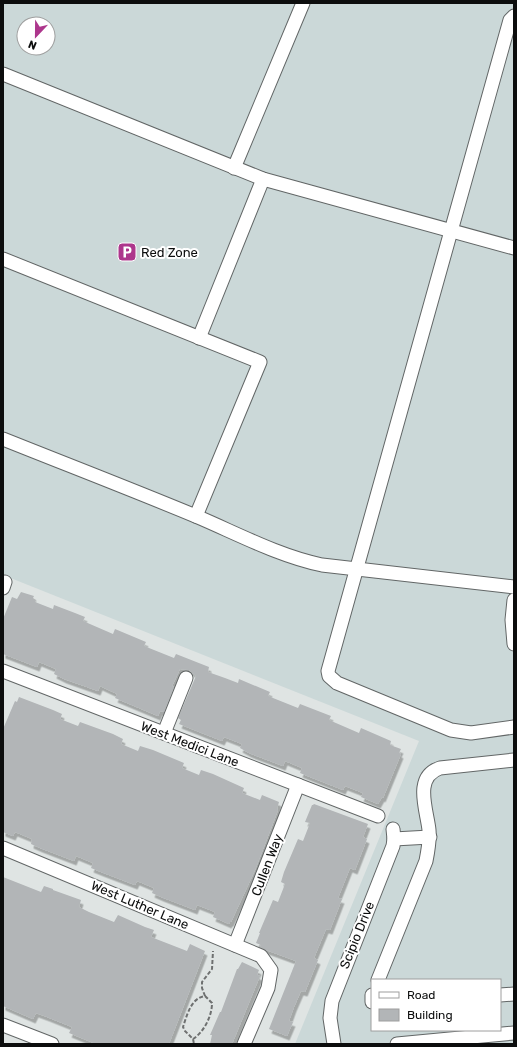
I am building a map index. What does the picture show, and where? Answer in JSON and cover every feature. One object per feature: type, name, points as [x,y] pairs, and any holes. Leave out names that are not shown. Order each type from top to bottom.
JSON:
[{"type":"street","points":[[234,168],[303,3]]},
{"type":"street","points":[[514,16],[510,20],[329,666],[330,676],[337,683],[458,732],[514,727]]},
{"type":"street","points":[[3,74],[263,179],[514,248]]},
{"type":"street","points":[[199,338],[263,179]]},
{"type":"street","points":[[3,259],[260,362],[196,516]]},
{"type":"street","points":[[3,438],[196,516],[288,556],[305,561],[514,587]]},
{"type":"street","points":[[514,600],[512,620],[514,644]]},
{"type":"street","name":"West Medici Lane","points":[[3,671],[378,816]]},
{"type":"street","points":[[164,733],[186,678]]},
{"type":"street","points":[[378,979],[426,861],[430,837],[424,804],[424,792],[427,780],[432,771],[440,768],[514,760]]},
{"type":"street","name":"Cullen Way","points":[[235,945],[298,785]]},
{"type":"street","name":"Scipio Drive","points":[[334,1044],[330,1009],[334,992],[390,853],[394,834],[430,837]]},
{"type":"street","name":"West Luther Lane","points":[[3,848],[261,956],[271,970],[268,988],[244,1044]]},
{"type":"street","points":[[501,995],[514,994]]},
{"type":"street","points":[[3,1025],[52,1044]]},
{"type":"street","points":[[397,1044],[447,1038],[514,1033]]},
{"type":"path","points":[[193,1039],[202,1032],[212,1008],[212,1003],[205,996],[202,988],[202,982],[212,969],[213,951]]},
{"type":"path","points":[[194,1044],[193,1039],[185,1032],[183,1028],[192,1004],[199,997],[205,996]]},
{"type":"shaded area","points":[[3,3],[514,3],[514,1044],[295,1044],[419,741],[3,575]]},
{"type":"building","points":[[21,592],[34,596],[33,598],[36,600],[35,602],[53,609],[54,605],[85,617],[83,621],[113,634],[115,629],[146,642],[144,646],[174,658],[176,654],[209,667],[208,672],[238,683],[239,679],[270,692],[268,696],[298,708],[300,704],[331,716],[329,720],[359,733],[361,728],[391,741],[390,745],[401,749],[399,753],[401,754],[383,798],[382,797],[378,804],[361,797],[363,793],[345,786],[343,790],[300,773],[302,768],[285,761],[283,766],[249,753],[240,748],[242,744],[224,737],[222,741],[179,724],[181,720],[178,718],[196,676],[189,670],[180,669],[172,686],[174,687],[164,712],[160,711],[158,716],[115,698],[117,694],[100,686],[98,691],[64,679],[54,674],[56,669],[39,662],[37,667],[3,654],[3,619],[12,597],[17,599]]},
{"type":"building","points":[[19,697],[62,714],[60,719],[78,726],[80,722],[113,734],[123,739],[121,744],[138,751],[140,746],[184,763],[182,768],[199,775],[201,770],[213,774],[244,788],[242,793],[260,800],[262,795],[279,802],[278,810],[255,870],[229,924],[213,917],[215,912],[197,905],[195,910],[152,893],[154,888],[137,881],[135,885],[91,868],[93,863],[76,856],[74,861],[31,844],[32,839],[15,832],[13,836],[3,832],[3,729],[15,701],[17,702]]},
{"type":"building","points":[[314,804],[368,824],[363,837],[367,839],[355,870],[350,868],[338,898],[342,899],[330,930],[326,929],[314,958],[318,960],[305,992],[301,991],[294,1007],[289,1021],[293,1022],[287,1036],[269,1029],[296,961],[266,950],[260,947],[261,945],[256,943],[273,900],[278,902],[285,884],[281,882],[284,872],[298,839],[303,841],[310,823],[305,822],[312,805]]},
{"type":"building","points":[[3,877],[41,892],[44,886],[81,900],[79,907],[89,912],[114,922],[118,915],[154,930],[151,937],[187,951],[190,944],[205,951],[169,1044],[96,1044],[69,1033],[72,1027],[36,1013],[33,1019],[3,1006]]},
{"type":"building","points":[[242,962],[259,970],[257,975],[260,976],[232,1044],[210,1044],[212,1035],[210,1035],[221,1012],[237,969]]},
{"type":"place","name":"Red Zone","points":[[127,252]]}]
